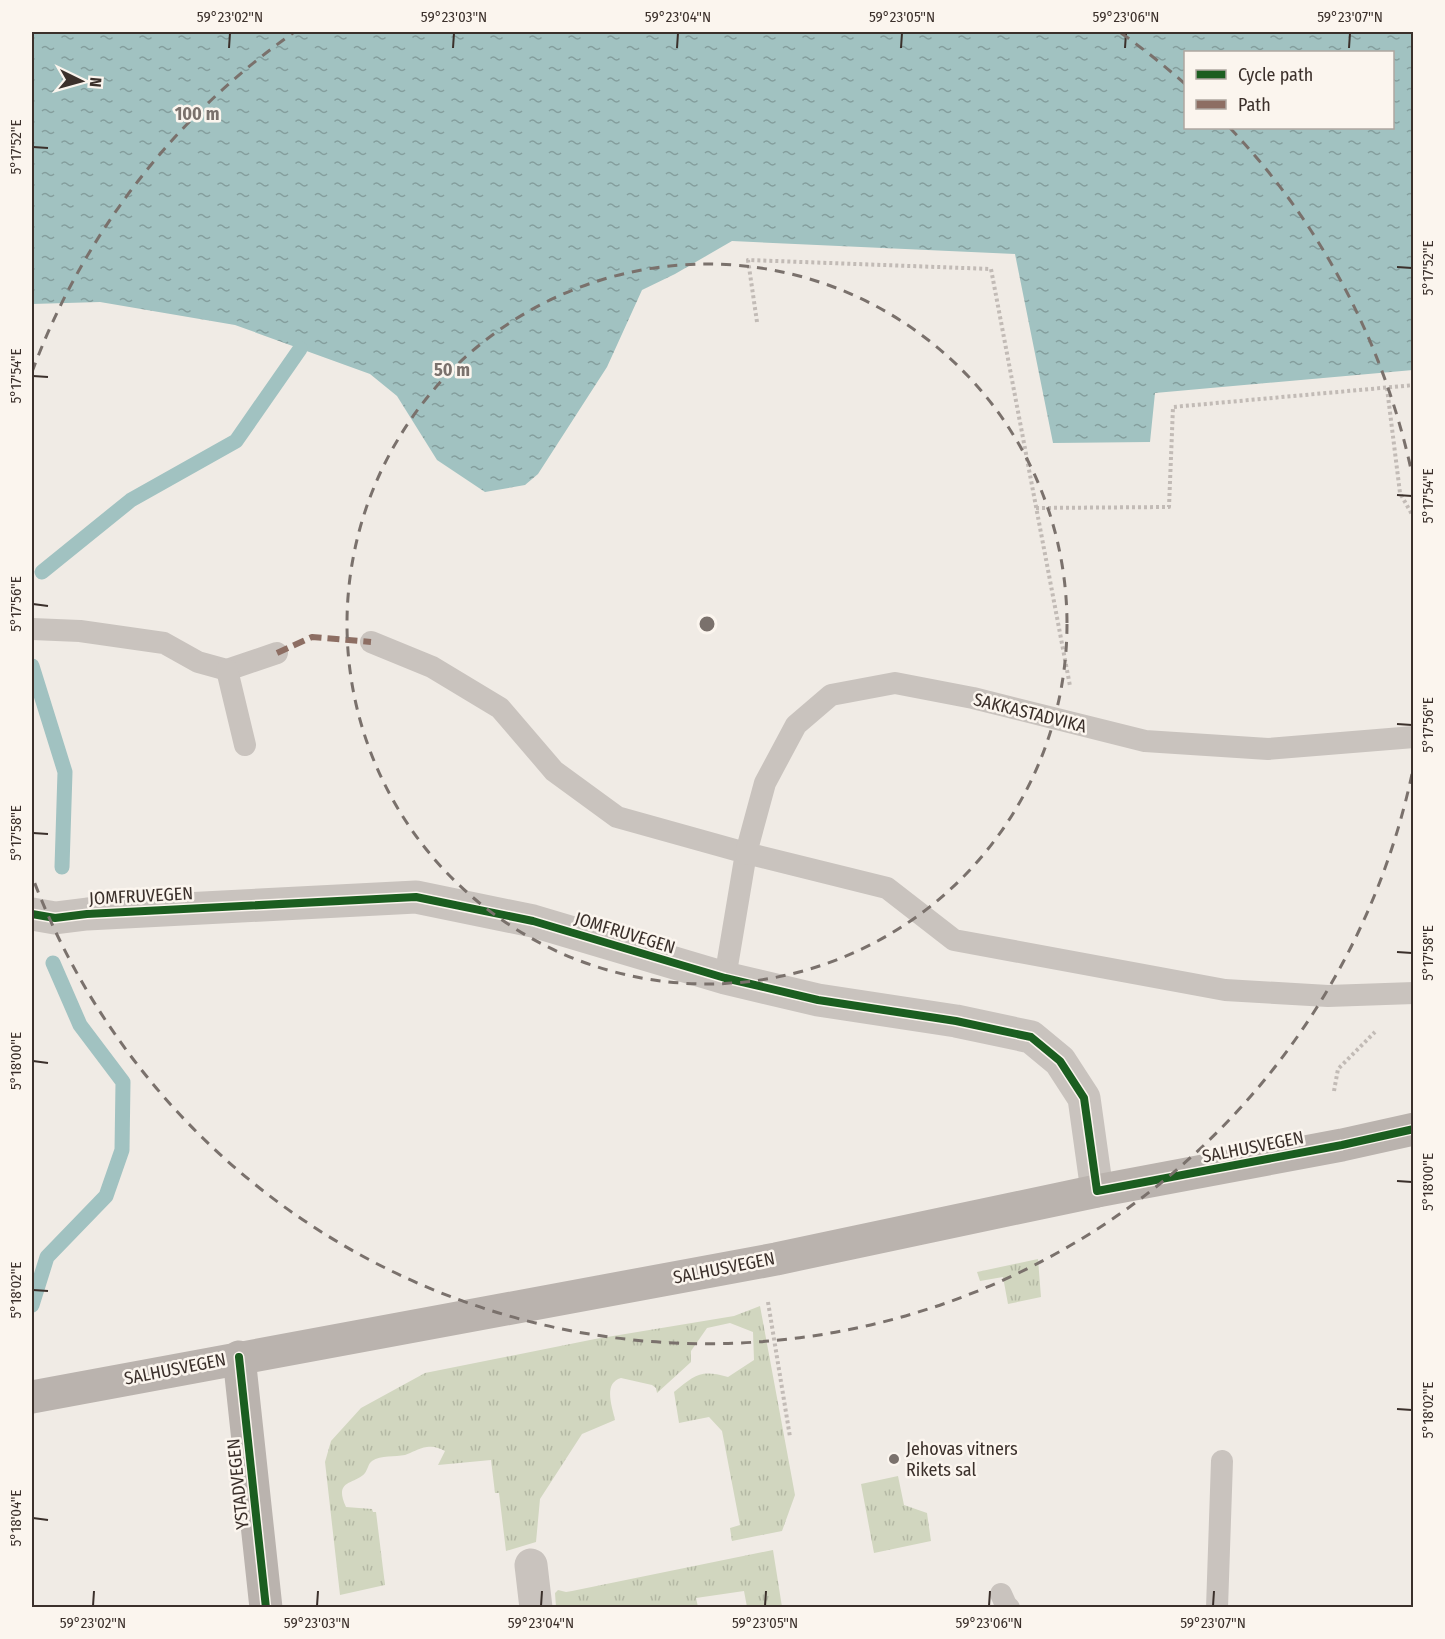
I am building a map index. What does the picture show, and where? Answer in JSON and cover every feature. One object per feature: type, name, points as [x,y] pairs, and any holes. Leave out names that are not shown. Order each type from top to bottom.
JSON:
[{"type":"main road","name":"SALHUSVEGEN","points":[[32,1397],[776,1259],[1097,1191],[1342,1145],[1413,1129]]},
{"type":"main road","name":"YSTADVEGEN","points":[[239,1357],[266,1608]]},
{"type":"street","name":"JOMFRUVEGEN","points":[[32,914],[55,918],[87,914],[416,897],[532,921],[725,978],[818,1000],[956,1022],[1031,1037],[1060,1061],[1084,1098],[1097,1191]]},
{"type":"street","points":[[531,1565],[536,1608]]},
{"type":"lane","points":[[32,629],[80,631],[164,643],[198,662],[227,670],[277,653]]},
{"type":"lane","points":[[371,642],[432,667],[500,708],[554,771],[617,817],[746,853],[887,888],[954,940],[1225,990],[1328,996],[1413,993]]},
{"type":"lane","points":[[227,670],[245,745]]},
{"type":"lane","name":"SAKKASTADVIKA","points":[[725,978],[746,853],[765,783],[796,725],[831,695],[895,683],[973,698],[1145,741],[1268,749],[1413,737]]},
{"type":"lane","points":[[1217,1608],[1222,1461]]},
{"type":"path","points":[[757,322],[748,260],[991,269],[1078,725]]},
{"type":"path","points":[[1036,508],[1168,507],[1173,407],[1413,386]]},
{"type":"path","points":[[1387,388],[1400,494],[1413,518]]},
{"type":"path","points":[[1334,1091],[1338,1069],[1355,1053]]},
{"type":"path","points":[[768,1301],[790,1437]]},
{"type":"green space","points":[[1038,1259],[1041,1297],[1008,1304],[1003,1277],[980,1281],[977,1272]]},
{"type":"green space","points":[[760,1306],[795,1495],[782,1531],[732,1541],[730,1528],[740,1525],[722,1431],[709,1417],[679,1423],[674,1392],[687,1381],[704,1374],[728,1377],[754,1360],[753,1332],[730,1323],[707,1328],[691,1351],[691,1362],[657,1393],[656,1388],[652,1385],[621,1378],[615,1381],[610,1390],[610,1396],[615,1420],[582,1434],[540,1499],[536,1542],[506,1551],[499,1493],[495,1493],[491,1460],[438,1465],[445,1451],[430,1447],[405,1455],[372,1461],[365,1473],[347,1484],[342,1492],[346,1507],[372,1509],[376,1512],[385,1585],[340,1595],[325,1462],[331,1441],[361,1408],[425,1373],[595,1339],[734,1316]]},
{"type":"green space","points":[[898,1476],[904,1505],[927,1513],[931,1541],[874,1553],[861,1484]]},
{"type":"green space","points":[[773,1550],[782,1607],[747,1607],[744,1591],[696,1598],[698,1607],[556,1607],[555,1593],[558,1590],[572,1591]]},
{"type":"water","points":[[32,32],[1413,32],[1413,370],[1155,393],[1150,442],[1053,443],[1015,254],[732,241],[642,290],[607,367],[538,474],[525,485],[485,492],[437,460],[397,396],[370,374],[235,325],[100,302],[32,304]]},
{"type":"waterway","points":[[42,572],[131,500],[236,441],[300,349]]},
{"type":"waterway","points":[[32,666],[65,772],[62,867]]},
{"type":"waterway","points":[[32,1305],[47,1257],[106,1196],[122,1150],[123,1082],[80,1025],[53,963]]},
{"type":"marked path","points":[[277,653],[312,637],[371,642]]},
{"type":"cycle path","points":[[32,914],[55,918],[87,914],[416,897],[533,921],[725,978],[818,1000],[956,1021],[1031,1037],[1060,1061],[1084,1098],[1097,1191],[1342,1145],[1414,1129]]},
{"type":"cycle path","points":[[239,1357],[266,1608]]},
{"type":"place","name":"Jehovas vitners Rikets sal","points":[[894,1459]]}]
